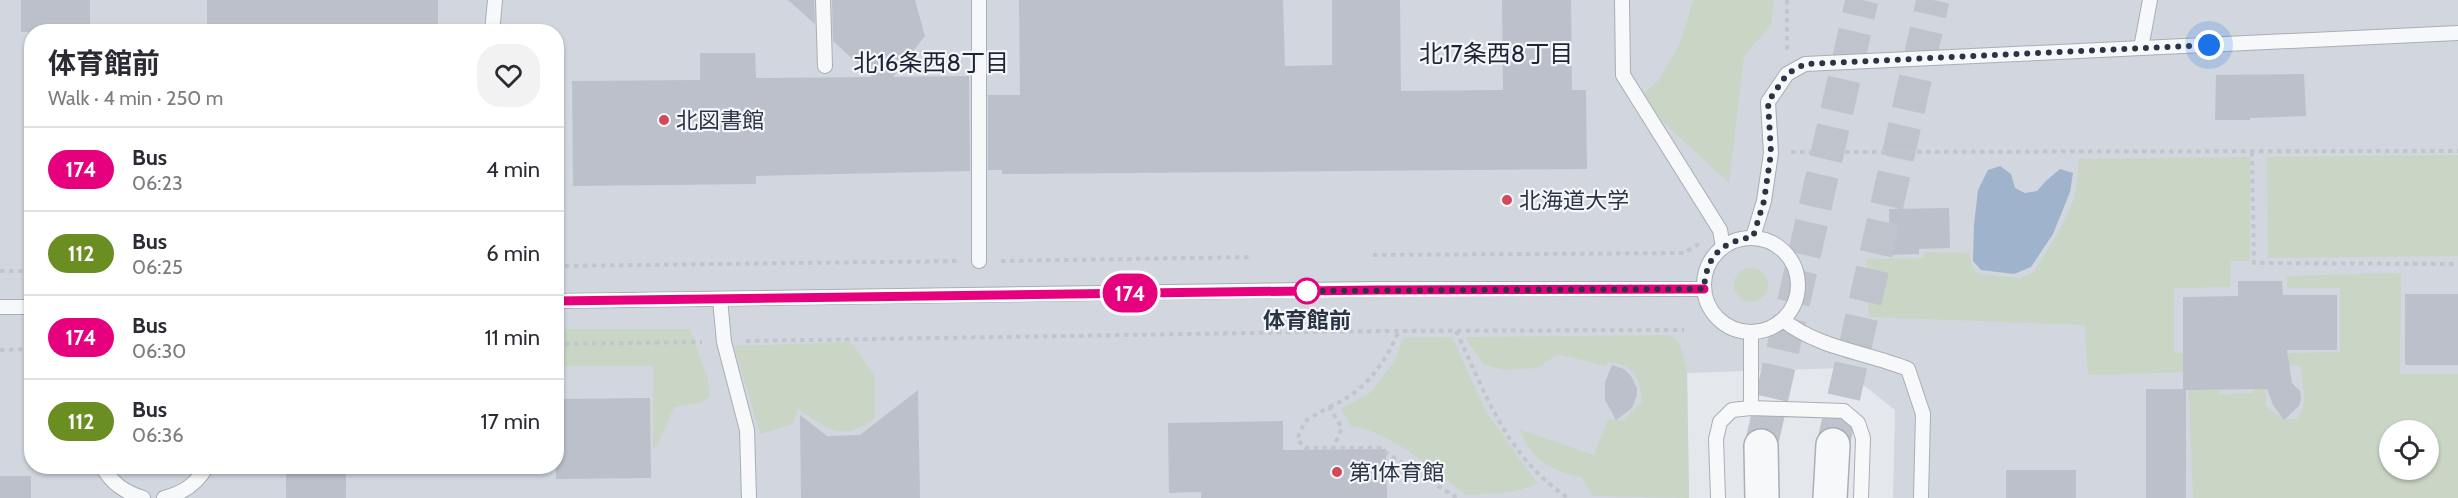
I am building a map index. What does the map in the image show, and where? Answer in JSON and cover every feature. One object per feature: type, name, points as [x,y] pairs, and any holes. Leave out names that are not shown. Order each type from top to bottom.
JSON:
[{"type":"street","points":[[1830,498],[1833,445]]},
{"type":"street","points":[[1761,446],[1762,498]]},
{"type":"lane","points":[[493,24],[495,0]]},
{"type":"lane","points":[[823,0],[825,66]]},
{"type":"lane","points":[[979,0],[979,261]]},
{"type":"lane","points":[[1622,0],[1623,75],[1720,230],[1723,247]]},
{"type":"lane","points":[[2141,48],[2150,0]]},
{"type":"lane","points":[[1753,237],[1764,201],[1771,153],[1768,102],[1787,74],[1805,64],[2458,33]]},
{"type":"lane","points":[[1753,237],[1768,240],[1782,248],[1792,261],[1798,292],[1793,307],[1783,320],[1772,328],[1751,332],[1733,329],[1722,323],[1713,313],[1704,289],[1705,273],[1712,259],[1723,247],[1737,239],[1753,237]]},
{"type":"lane","points":[[564,301],[1374,290],[1704,289]]},
{"type":"lane","points":[[720,299],[724,342],[747,430],[749,498]]},
{"type":"lane","points":[[0,308],[24,307]]},
{"type":"lane","points":[[1783,320],[1796,330],[1832,347],[1870,355],[1908,369],[1923,414],[1921,498]]},
{"type":"lane","points":[[1751,332],[1751,408]]},
{"type":"lane","points":[[1718,498],[1716,439],[1720,422],[1732,410],[1751,408],[1844,411],[1858,423],[1863,438],[1861,498]]},
{"type":"lane","points":[[108,474],[113,482],[127,492],[143,498]]},
{"type":"lane","points":[[164,498],[176,495],[190,487],[201,474]]},
{"type":"path","points":[[1787,0],[1787,51]]},
{"type":"path","points":[[1779,57],[1787,51],[1798,49]]},
{"type":"path","points":[[1790,152],[2458,151]]},
{"type":"path","points":[[2252,152],[2254,263],[2458,264]]},
{"type":"path","points":[[1373,255],[1684,254],[1720,230]]},
{"type":"path","points":[[564,266],[702,265]]},
{"type":"path","points":[[0,271],[24,271]]},
{"type":"path","points":[[564,344],[1399,331],[1684,330]]},
{"type":"path","points":[[1399,331],[1375,372],[1362,389],[1305,421],[1297,439],[1305,448],[1332,450],[1379,448],[1457,498]]},
{"type":"path","points":[[1456,331],[1491,411],[1512,445],[1549,485],[1568,498]]},
{"type":"path","points":[[0,350],[24,350]]},
{"type":"path","points":[[1329,407],[1342,428],[1332,450]]},
{"type":"shaded area","name":"北海道大学","points":[[0,0],[2458,0],[2458,498],[1893,498],[1895,410],[1842,368],[1687,373],[1689,498],[0,498]]},
{"type":"green space","points":[[1693,0],[1774,0],[1771,25],[1744,56],[1729,183],[1664,123],[1633,102],[1658,81],[1680,44]]},
{"type":"green space","points":[[2458,155],[2458,256],[2268,258],[2267,157]]},
{"type":"green space","points":[[2250,157],[2250,261],[2231,261],[2230,287],[2174,288],[2174,353],[2219,352],[2219,395],[2253,393],[2255,371],[2266,372],[2266,406],[2283,419],[2298,419],[2304,398],[2301,366],[2288,365],[2288,353],[2340,352],[2340,288],[2287,288],[2287,276],[2401,273],[2400,374],[2458,374],[2458,498],[2193,498],[2188,372],[2088,375],[2085,325],[1869,317],[1866,259],[1924,258],[1924,252],[1969,253],[1972,266],[1978,274],[2019,278],[2034,272],[2059,231],[2075,197],[2079,159]]},
{"type":"green space","points":[[1751,268],[1763,273],[1768,285],[1763,297],[1751,302],[1739,297],[1734,285],[1739,273]]},
{"type":"green space","points":[[564,329],[690,329],[707,377],[710,396],[701,403],[674,407],[659,442],[653,449],[653,366],[564,366]]},
{"type":"green space","points":[[1670,335],[1680,344],[1687,373],[1689,498],[1593,496],[1581,477],[1570,475],[1543,462],[1524,440],[1520,430],[1594,455],[1608,419],[1624,420],[1642,401],[1640,385],[1630,369],[1608,362],[1606,366],[1558,354],[1537,368],[1503,370],[1483,364],[1465,337]]},
{"type":"green space","points":[[1452,337],[1486,412],[1538,484],[1512,492],[1467,495],[1397,444],[1367,430],[1351,426],[1341,409],[1371,392],[1395,360],[1403,338]]},
{"type":"green space","points":[[851,342],[875,376],[875,418],[853,430],[835,430],[798,409],[793,424],[760,434],[734,346]]},
{"type":"water","points":[[2000,166],[2011,174],[2015,188],[2025,193],[2037,191],[2060,169],[2073,173],[2070,192],[2053,234],[2031,267],[2014,274],[1981,270],[1973,261],[1978,190],[1988,170]]},
{"type":"building","points":[[21,0],[90,0],[90,24],[24,24],[24,32],[21,32]]},
{"type":"building","points":[[207,0],[438,0],[438,24],[207,24]]},
{"type":"building","points":[[788,0],[814,0],[815,24]]},
{"type":"building","points":[[832,0],[915,0],[925,36],[893,77],[969,76],[970,171],[756,176],[756,184],[573,186],[572,81],[700,80],[700,53],[755,53],[756,78],[872,77],[833,41]]},
{"type":"building","points":[[1019,0],[1283,0],[1285,66],[1332,65],[1332,0],[1400,0],[1401,91],[1503,90],[1502,0],[1571,0],[1572,90],[1586,90],[1587,169],[1002,174],[1002,170],[988,170],[988,95],[1020,95]]},
{"type":"building","points":[[2304,74],[2306,116],[2215,120],[2216,75]]},
{"type":"building","points":[[1949,208],[1950,248],[1919,249],[1919,254],[1889,255],[1889,209]]},
{"type":"building","points":[[2238,281],[2282,281],[2283,295],[2337,295],[2337,350],[2287,350],[2292,383],[2300,391],[2301,399],[2299,406],[2284,420],[2273,405],[2267,389],[2186,390],[2186,498],[2146,498],[2146,389],[2183,389],[2183,297],[2238,296]]},
{"type":"building","points":[[2405,294],[2458,294],[2458,365],[2405,365]]},
{"type":"building","points":[[1612,365],[1624,369],[1631,376],[1637,389],[1632,408],[1616,420],[1605,400],[1605,382]]},
{"type":"building","points":[[918,390],[920,498],[801,498],[800,415],[827,436],[860,435]]},
{"type":"building","points":[[650,398],[651,478],[556,479],[556,474],[564,474],[564,399]]},
{"type":"building","points":[[1283,421],[1283,450],[1386,449],[1387,498],[1201,498],[1201,492],[1169,493],[1168,423]]},
{"type":"building","points":[[2006,470],[2076,470],[2076,498],[2006,498]]},
{"type":"building","points":[[286,474],[346,474],[346,498],[286,498]]},
{"type":"building","points":[[0,476],[31,476],[31,498],[0,498]]},
{"type":"tunnel","points":[[1761,446],[1862,0]]},
{"type":"tunnel","points":[[1833,445],[1933,0]]},
{"type":"bus line","name":"174","points":[[564,301],[1374,290],[1704,289]]},
{"type":"place","name":"北図書館","points":[[664,120]]},
{"type":"place","name":"北海道大学","points":[[1507,200]]},
{"type":"place","name":"体育館前","points":[[1307,291]]},
{"type":"place","name":"第1体育館","points":[[1337,472]]},
{"type":"district","name":"北17条西8丁目","points":[[1496,54]]},
{"type":"district","name":"北16条西8丁目","points":[[931,63]]},
{"type":"route","points":[[1307,291],[1304,291],[1704,289],[1705,273],[1712,259],[1723,247],[1737,239],[1753,237],[1764,201],[1771,153],[1768,102],[1787,74],[1805,64],[2209,45]]}]
